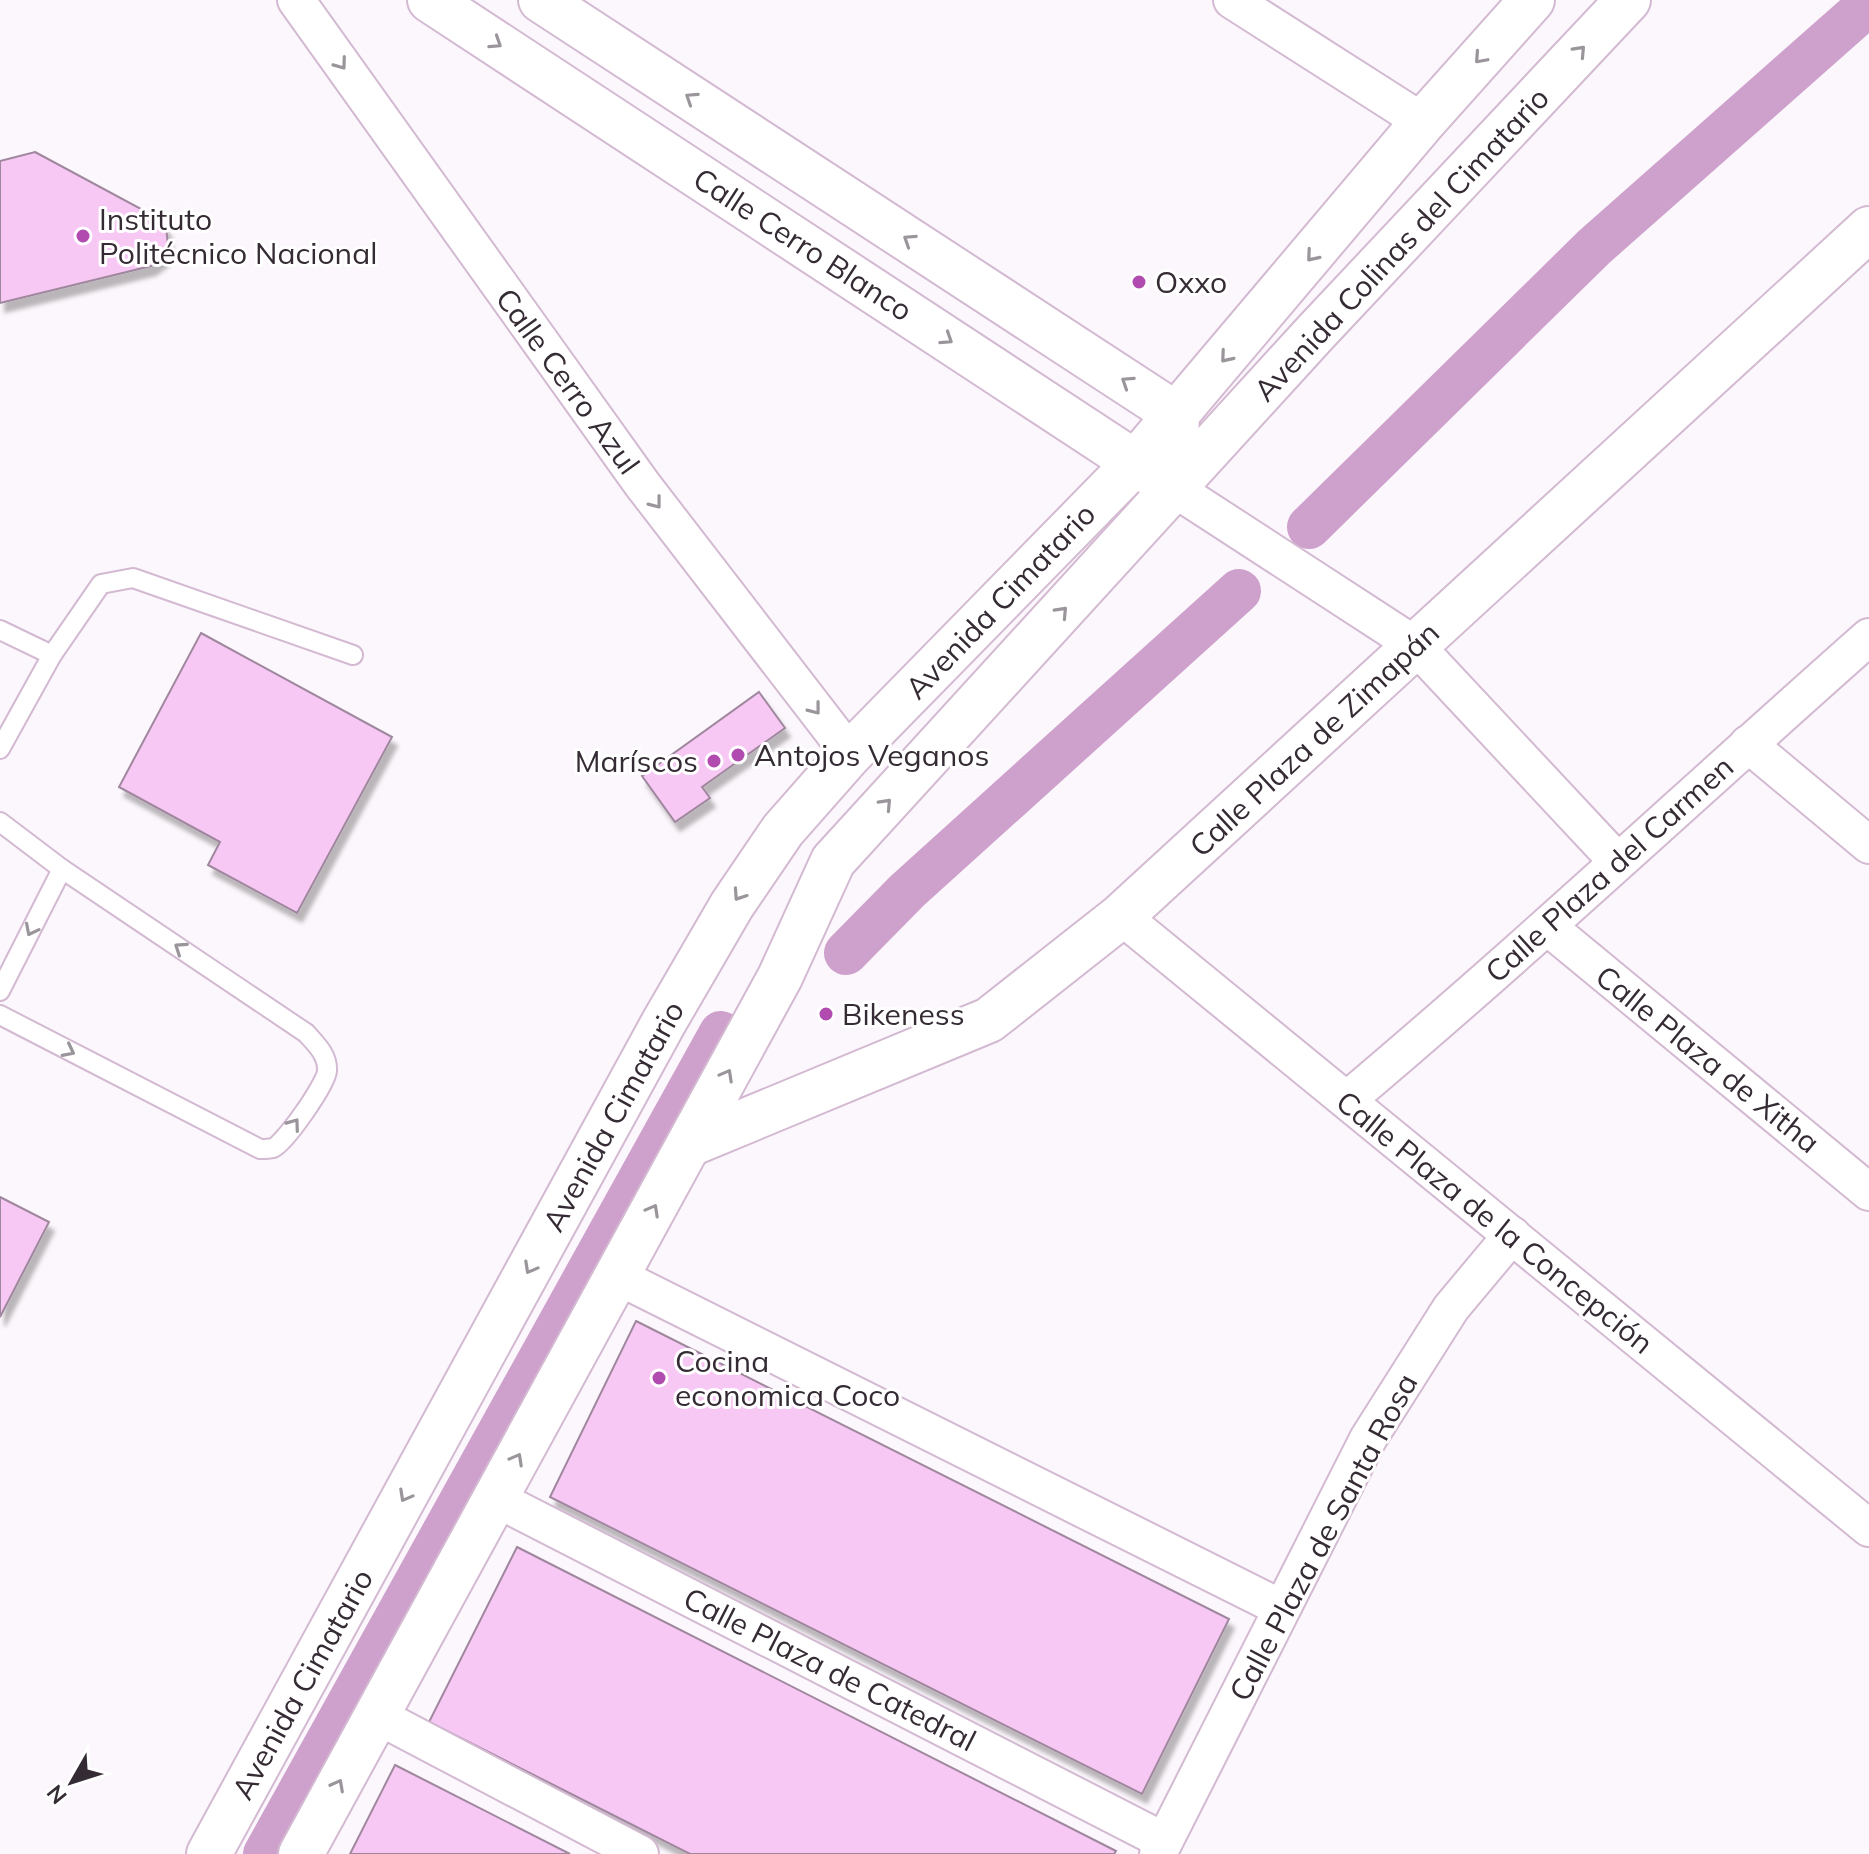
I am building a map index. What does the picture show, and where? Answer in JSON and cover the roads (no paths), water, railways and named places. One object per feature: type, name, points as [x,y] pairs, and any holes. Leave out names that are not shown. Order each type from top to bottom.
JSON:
[{"type":"street","name":"Calle Cerro Azul","points":[[296,0],[642,484],[850,754]]},
{"type":"street","name":"Calle Cerro Blanco","points":[[430,0],[1415,645],[1617,861]]},
{"type":"street","name":"Calle Cerro Blanco","points":[[541,0],[1177,415]]},
{"type":"street","points":[[1232,0],[1423,122]]},
{"type":"street","name":"Avenida Colinas del Cimatario","points":[[1135,463],[1423,122],[1532,0]]},
{"type":"street","name":"Avenida Colinas del Cimatario","points":[[1175,489],[1316,332],[1628,0]]},
{"type":"street","name":"Calle Plaza de Zimapán","points":[[690,1144],[989,1020],[1121,916],[1869,229]]},
{"type":"street","points":[[1277,297],[1316,332]]},
{"type":"street","points":[[1175,489],[1177,415]]},
{"type":"street","name":"Avenida Cimatario","points":[[209,1854],[664,1022],[732,905],[783,830],[850,754],[1135,463]]},
{"type":"street","name":"Avenida Cimatario","points":[[301,1854],[780,977],[833,861],[1175,489]]},
{"type":"street","name":"Calle Plaza del Carmen","points":[[1347,1100],[1548,927],[1617,861],[1869,637]]},
{"type":"street","points":[[1748,744],[1869,845]]},
{"type":"street","points":[[783,830],[833,861]]},
{"type":"street","name":"Calle Plaza de la Concepción","points":[[1121,916],[1869,1528]]},
{"type":"street","name":"Calle Plaza de Xitha","points":[[1548,927],[1869,1192]]},
{"type":"street","name":"Calle Plaza de Santa Rosa","points":[[1161,1848],[1368,1439],[1451,1308],[1512,1235]]},
{"type":"street","points":[[617,1276],[1281,1608]]},
{"type":"street","name":"Calle Plaza de Catedral","points":[[495,1498],[1161,1848]]},
{"type":"street","points":[[376,1715],[640,1854]]},
{"type":"lane","points":[[0,749],[52,655],[101,584],[133,578],[353,655]]},
{"type":"lane","points":[[0,630],[52,655]]},
{"type":"lane","points":[[0,822],[62,869],[306,1033],[326,1059],[327,1071],[324,1082],[283,1140],[274,1148],[260,1149],[0,1015]]},
{"type":"lane","points":[[0,991],[62,869]]},
{"type":"waterway","points":[[1309,527],[1594,247],[1869,4]]},
{"type":"waterway","points":[[846,953],[907,891],[1239,591]]},
{"type":"waterway","points":[[265,1854],[721,1033]]},
{"type":"place","name":"Instituto Politécnico Nacional","points":[[83,236]]},
{"type":"place","name":"Oxxo","points":[[1139,282]]},
{"type":"place","name":"Antojos Veganos","points":[[738,755]]},
{"type":"place","name":"Maríscos","points":[[714,761]]},
{"type":"place","name":"Bikeness","points":[[826,1014]]},
{"type":"place","name":"Cocina economica Coco","points":[[659,1378]]}]
